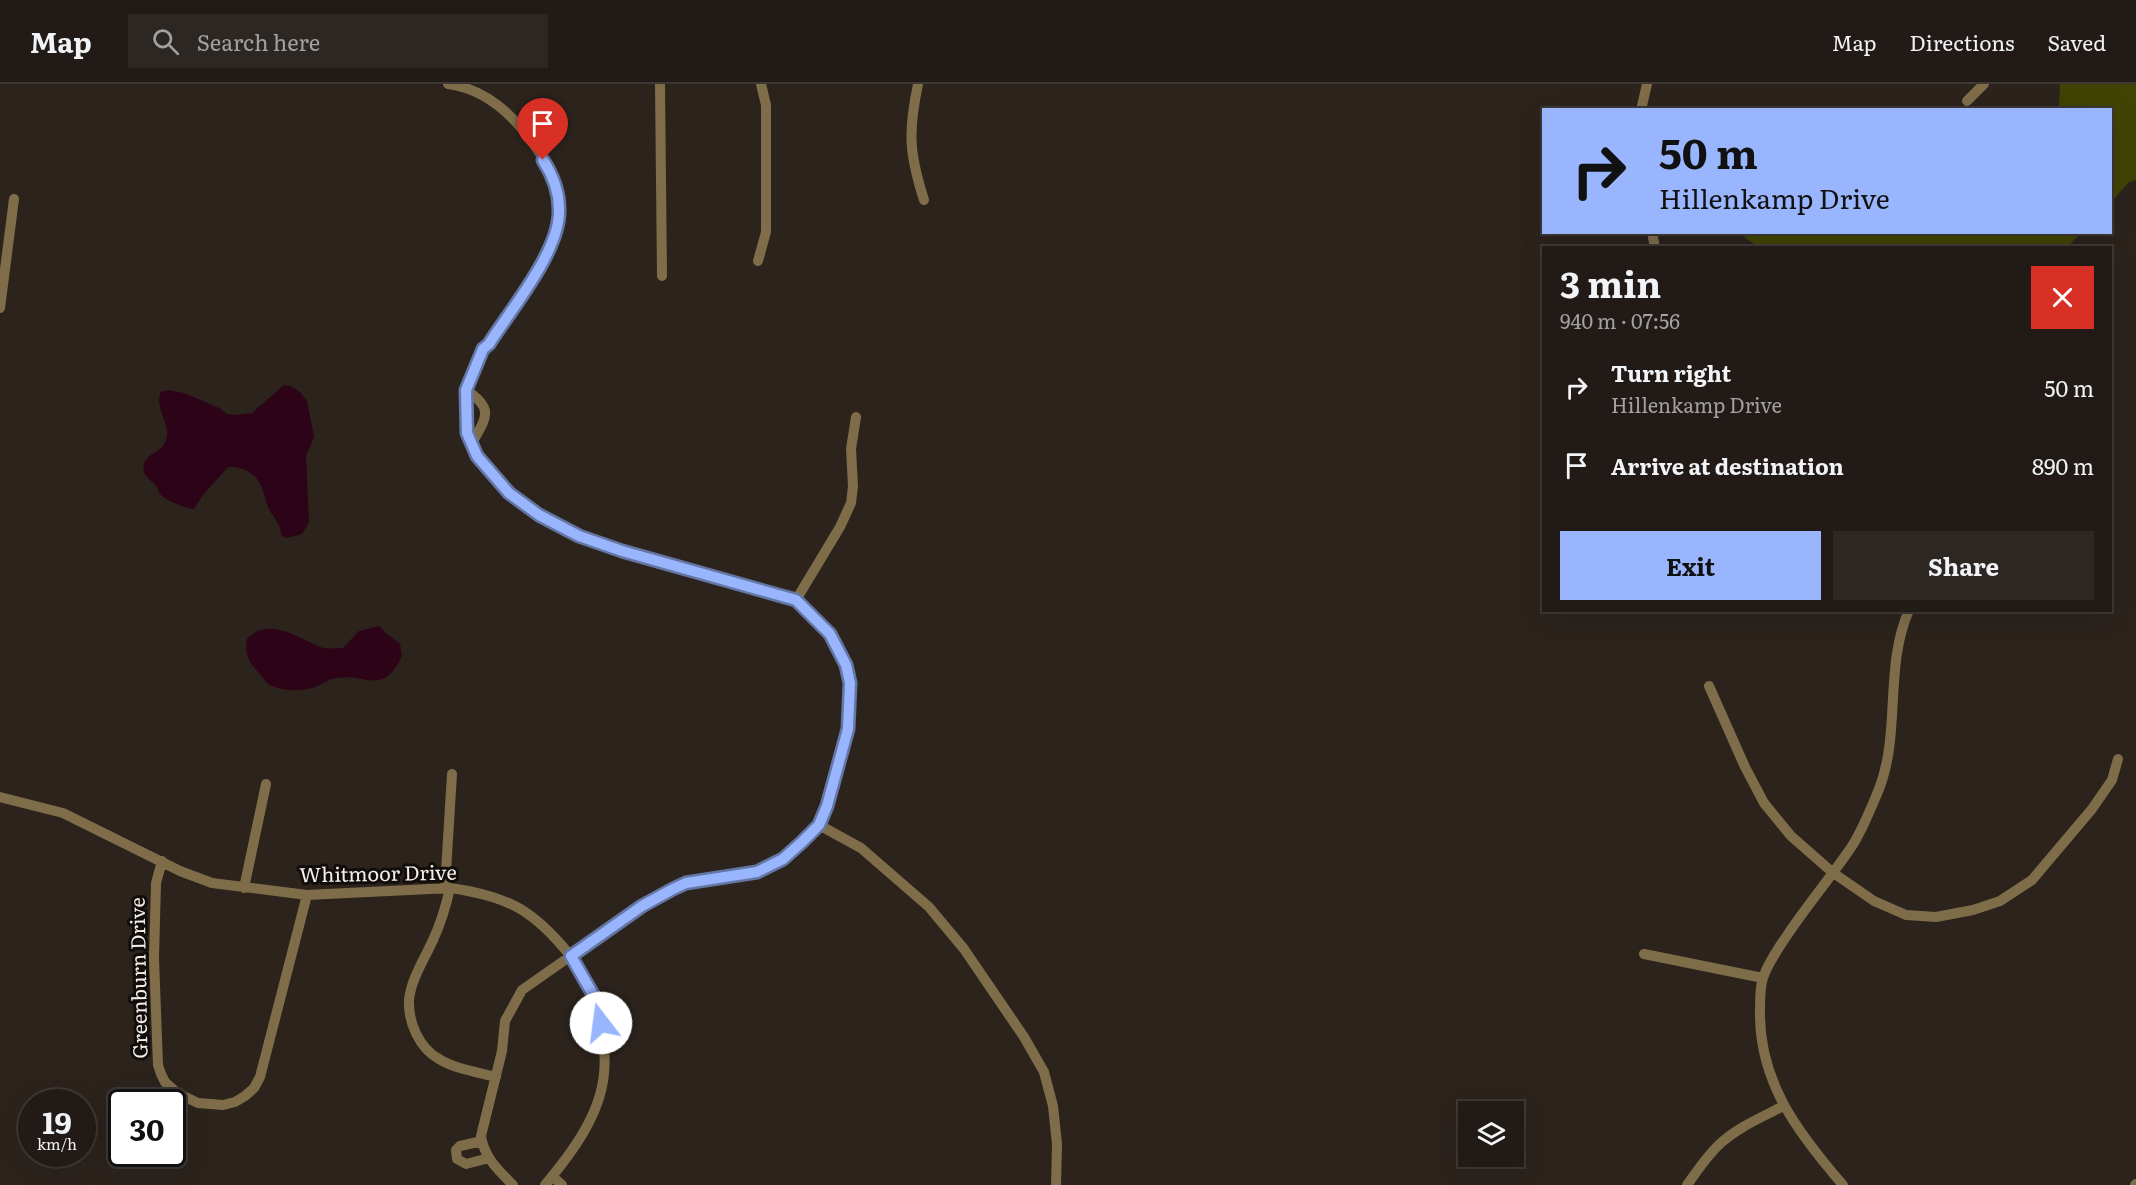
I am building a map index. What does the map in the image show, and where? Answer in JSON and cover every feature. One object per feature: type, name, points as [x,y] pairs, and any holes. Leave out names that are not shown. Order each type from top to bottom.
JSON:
[{"type":"street","points":[[448,84],[481,93],[511,115],[535,146],[552,175],[560,208],[556,233],[545,258],[489,344],[483,349],[466,390],[467,433],[477,456],[509,493],[539,515],[579,536],[622,551],[796,600],[830,634],[846,665],[850,683],[848,729],[827,806],[819,825],[783,859],[757,872],[686,883],[673,889],[642,906],[522,990],[505,1021],[502,1051],[481,1136],[484,1150],[489,1158],[513,1185]]},
{"type":"street","points":[[660,84],[662,276]]},
{"type":"street","points":[[758,261],[766,232],[766,105],[761,84]]},
{"type":"street","points":[[918,84],[912,111],[910,140],[913,166],[924,200]]},
{"type":"street","points":[[1641,108],[1647,84]]},
{"type":"street","points":[[1967,101],[1984,84]]},
{"type":"street","points":[[0,308],[14,199]]},
{"type":"street","points":[[466,390],[485,406],[486,416],[472,444]]},
{"type":"street","points":[[796,600],[840,527],[851,503],[853,486],[851,449],[856,417]]},
{"type":"street","points":[[1843,1185],[1814,1151],[1783,1106],[1766,1063],[1761,1043],[1760,998],[1763,978],[1779,948],[1854,844],[1879,787],[1891,727],[1896,655],[1900,634],[1908,612]]},
{"type":"street","points":[[1709,686],[1764,803],[1791,836],[1832,872],[1874,902],[1906,915],[1936,917],[1973,910],[2000,901],[2032,880],[2092,809],[2112,780],[2118,759]]},
{"type":"street","points":[[452,774],[448,888],[445,911],[416,976],[409,999],[412,1020],[420,1042],[438,1059],[496,1077]]},
{"type":"street","points":[[244,888],[266,784]]},
{"type":"street","name":"Whitmoor Drive","points":[[0,797],[57,811],[199,879],[244,888],[307,895],[448,888],[471,891],[503,900],[532,916],[571,956],[595,998],[601,1023],[604,1074],[591,1120],[544,1185]]},
{"type":"street","points":[[819,825],[861,848],[929,908],[964,949],[1024,1037],[1044,1071],[1053,1106],[1057,1144],[1056,1185]]},
{"type":"street","name":"Greenburn Drive","points":[[162,861],[156,883],[154,958],[158,1065],[165,1082],[177,1094],[198,1103],[223,1105],[235,1102],[254,1088],[260,1077],[307,895]]},
{"type":"street","points":[[1644,954],[1763,978]]},
{"type":"street","points":[[1687,1185],[1710,1154],[1724,1140],[1783,1106]]},
{"type":"street","points":[[482,1141],[460,1146],[456,1150],[457,1159],[466,1164],[489,1158]]},
{"type":"street","points":[[552,1176],[562,1185]]},
{"type":"green space","points":[[2060,84],[2136,84],[2136,180],[2129,182],[2112,201],[2112,108],[2059,108]]},
{"type":"green space","points":[[1745,234],[2080,234],[2068,246],[1771,246],[1756,245],[1745,238]]},
{"type":"shaded area","points":[[284,385],[300,392],[307,401],[314,437],[306,456],[309,522],[302,534],[287,538],[282,536],[259,483],[253,474],[244,469],[228,467],[203,495],[194,509],[171,502],[159,493],[158,488],[145,474],[143,468],[146,460],[163,446],[167,436],[159,403],[161,392],[168,390],[184,393],[219,408],[227,414],[235,415],[252,413]]},
{"type":"shaded area","points":[[379,626],[400,644],[402,656],[395,669],[381,680],[336,678],[308,689],[282,689],[267,683],[252,665],[247,653],[247,639],[265,629],[275,629],[295,635],[323,648],[343,648],[359,631]]},
{"type":"route","points":[[543,160],[552,175],[560,208],[556,233],[545,258],[489,344],[483,349],[466,390],[467,433],[477,456],[509,493],[539,515],[579,536],[622,551],[796,600],[830,634],[846,665],[850,683],[848,729],[827,806],[819,825],[802,842],[783,859],[757,872],[699,880],[673,889],[610,927],[571,956],[595,998],[601,1023]]}]
